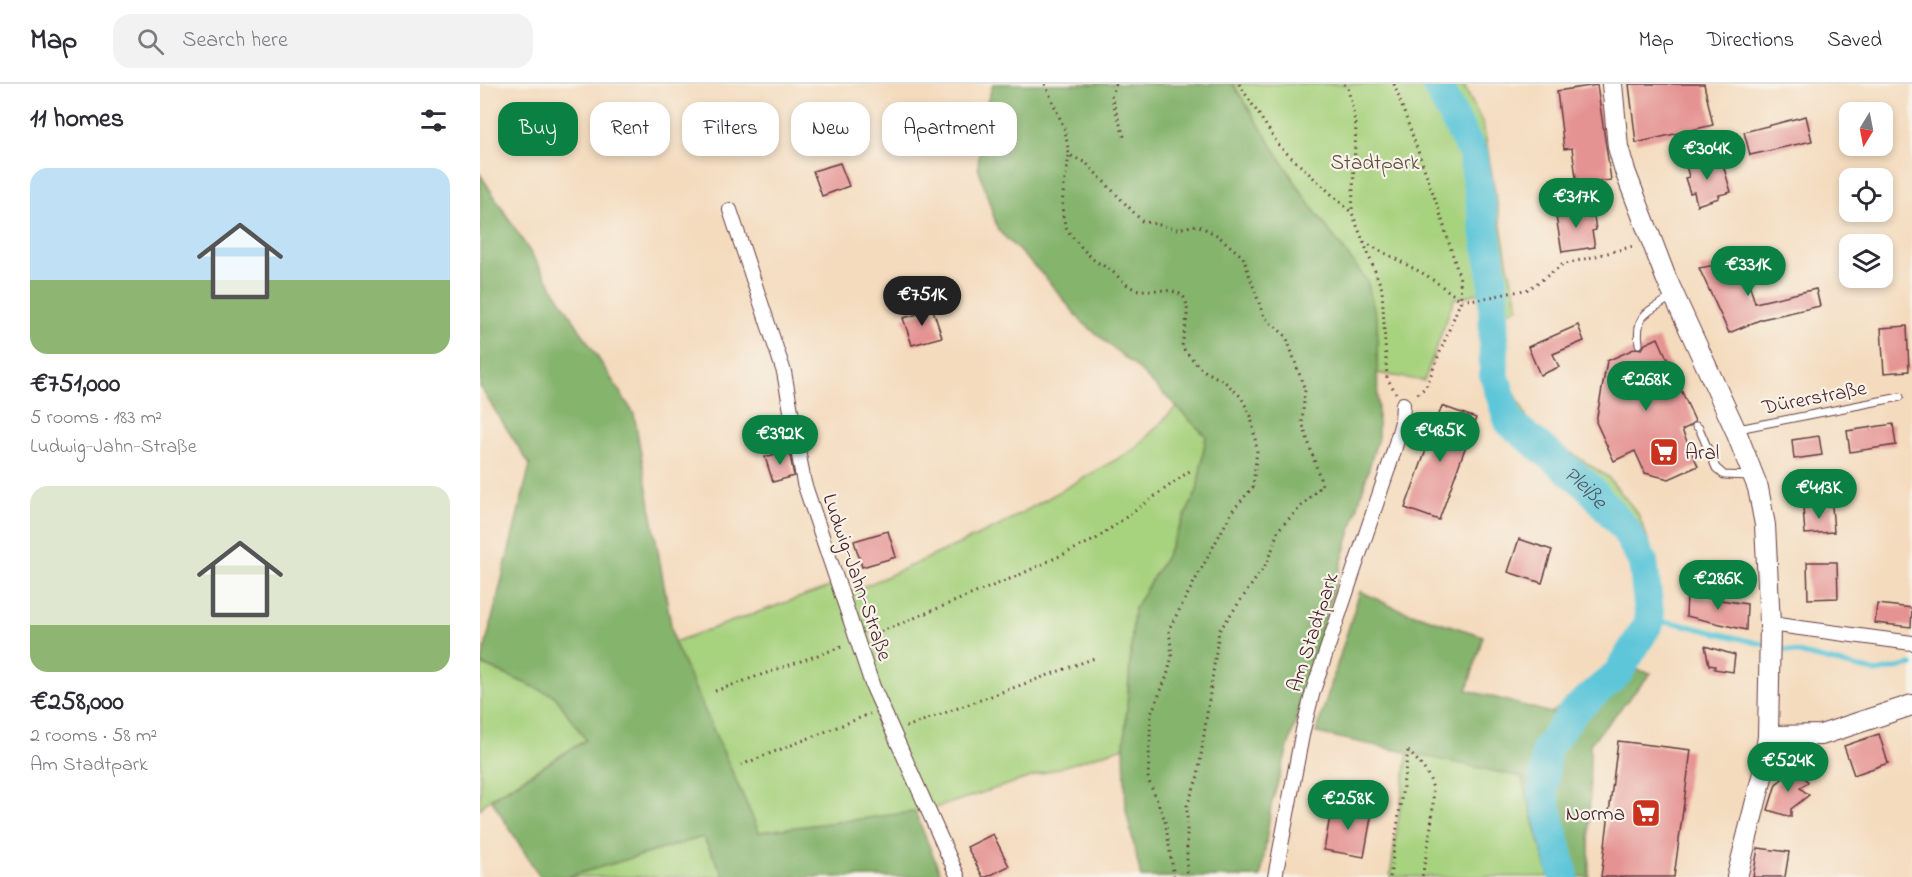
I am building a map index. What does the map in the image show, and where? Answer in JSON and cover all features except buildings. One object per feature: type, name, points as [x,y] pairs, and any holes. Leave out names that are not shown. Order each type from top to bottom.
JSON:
[{"type":"street","points":[[1612,84],[1618,147],[1625,171],[1650,242],[1754,476],[1765,525],[1770,629],[1768,736],[1763,773],[1737,877]]},
{"type":"street","name":"Ludwig-Jahn-Straße","points":[[730,210],[784,372],[804,483],[858,641],[883,709],[958,877]]},
{"type":"street","name":"Am Stadtpark","points":[[1275,877],[1303,730],[1313,691],[1394,454],[1402,422],[1403,404]]},
{"type":"street","points":[[1770,629],[1912,643]]},
{"type":"street","points":[[1768,736],[1821,735],[1912,705]]},
{"type":"lane","points":[[1639,344],[1637,327],[1645,313],[1674,296]]},
{"type":"lane","name":"Dürerstraße","points":[[1735,429],[1900,397]]},
{"type":"lane","points":[[1696,426],[1699,428],[1716,468],[1724,476],[1754,476]]},
{"type":"path","points":[[1045,84],[1065,130],[1069,155],[1063,210],[1067,230],[1094,260],[1132,288],[1142,291],[1163,289],[1184,298],[1187,302],[1182,347],[1201,369],[1225,382],[1241,397],[1251,416],[1257,450],[1253,488],[1233,510],[1169,629],[1172,656],[1167,676],[1151,714],[1148,779],[1165,820],[1174,877]]},
{"type":"path","points":[[1116,84],[1111,97],[1125,139]]},
{"type":"path","points":[[1239,84],[1280,147],[1352,213],[1382,289],[1387,378],[1403,404],[1426,387],[1461,300],[1460,279],[1394,84]]},
{"type":"path","points":[[1344,84],[1348,88],[1356,126],[1352,213]]},
{"type":"path","points":[[1069,155],[1086,163],[1142,221],[1177,229],[1197,225],[1217,235],[1243,257],[1264,317],[1286,336],[1305,390],[1302,422],[1322,485],[1278,530],[1269,560],[1219,631],[1198,776],[1187,806],[1187,877]]},
{"type":"path","points":[[1364,242],[1426,274],[1461,300],[1482,299],[1529,289],[1562,265],[1650,242]]},
{"type":"path","points":[[715,691],[858,641],[1017,576],[1096,539],[1191,470]]},
{"type":"path","points":[[893,732],[1095,658]]},
{"type":"path","points":[[741,765],[883,709]]},
{"type":"path","points":[[1390,877],[1408,752],[1420,763],[1432,784],[1431,824],[1422,877]]},
{"type":"green space","points":[[993,84],[1233,84],[1307,201],[1367,281],[1377,321],[1378,437],[1271,806],[1261,877],[1141,877],[1126,810],[1124,748],[1134,609],[1165,558],[1197,491],[1206,436],[1136,367],[1081,321],[1045,277],[998,230],[978,167],[979,156],[1017,156],[1017,102],[987,102]]},
{"type":"green space","name":"Stadtpark","points":[[1233,84],[1463,84],[1483,124],[1508,266],[1519,307],[1503,314],[1503,356],[1513,389],[1528,420],[1565,449],[1608,477],[1638,514],[1655,558],[1660,618],[1657,625],[1623,675],[1571,723],[1551,713],[1599,680],[1622,653],[1639,613],[1636,572],[1625,544],[1595,506],[1510,440],[1493,403],[1483,356],[1485,311],[1479,293],[1454,299],[1424,381],[1377,373],[1377,321],[1367,281],[1307,201]]},
{"type":"green space","points":[[480,174],[634,414],[674,642],[759,832],[915,812],[942,877],[725,877],[703,837],[567,877],[540,877],[491,799],[586,740],[555,696],[481,664],[530,465],[480,387]]},
{"type":"green space","points":[[1176,407],[1206,436],[1197,491],[1165,558],[1134,609],[1124,747],[929,810],[759,832],[674,642],[838,584],[843,596],[997,527],[1135,449]]},
{"type":"green space","points":[[1360,591],[1393,607],[1483,636],[1467,690],[1551,713],[1571,723],[1628,668],[1651,673],[1590,744],[1589,877],[1549,877],[1522,777],[1316,733]]},
{"type":"green space","points":[[481,664],[555,696],[586,740],[491,798],[480,809]]},
{"type":"green space","points":[[1408,751],[1522,777],[1549,877],[1390,877]]},
{"type":"green space","points":[[703,837],[725,877],[567,877]]},
{"type":"waterway","name":"Pleiße","points":[[1436,84],[1473,154],[1493,279],[1494,374],[1509,422],[1589,487],[1625,529],[1643,562],[1650,621],[1618,673],[1574,711],[1546,749],[1543,793],[1564,877]]},
{"type":"waterway","points":[[1650,621],[1680,624],[1876,672],[1912,665]]},
{"type":"place","name":"Aral","points":[[1664,452]]},
{"type":"place","name":"Norma","points":[[1646,813]]}]
